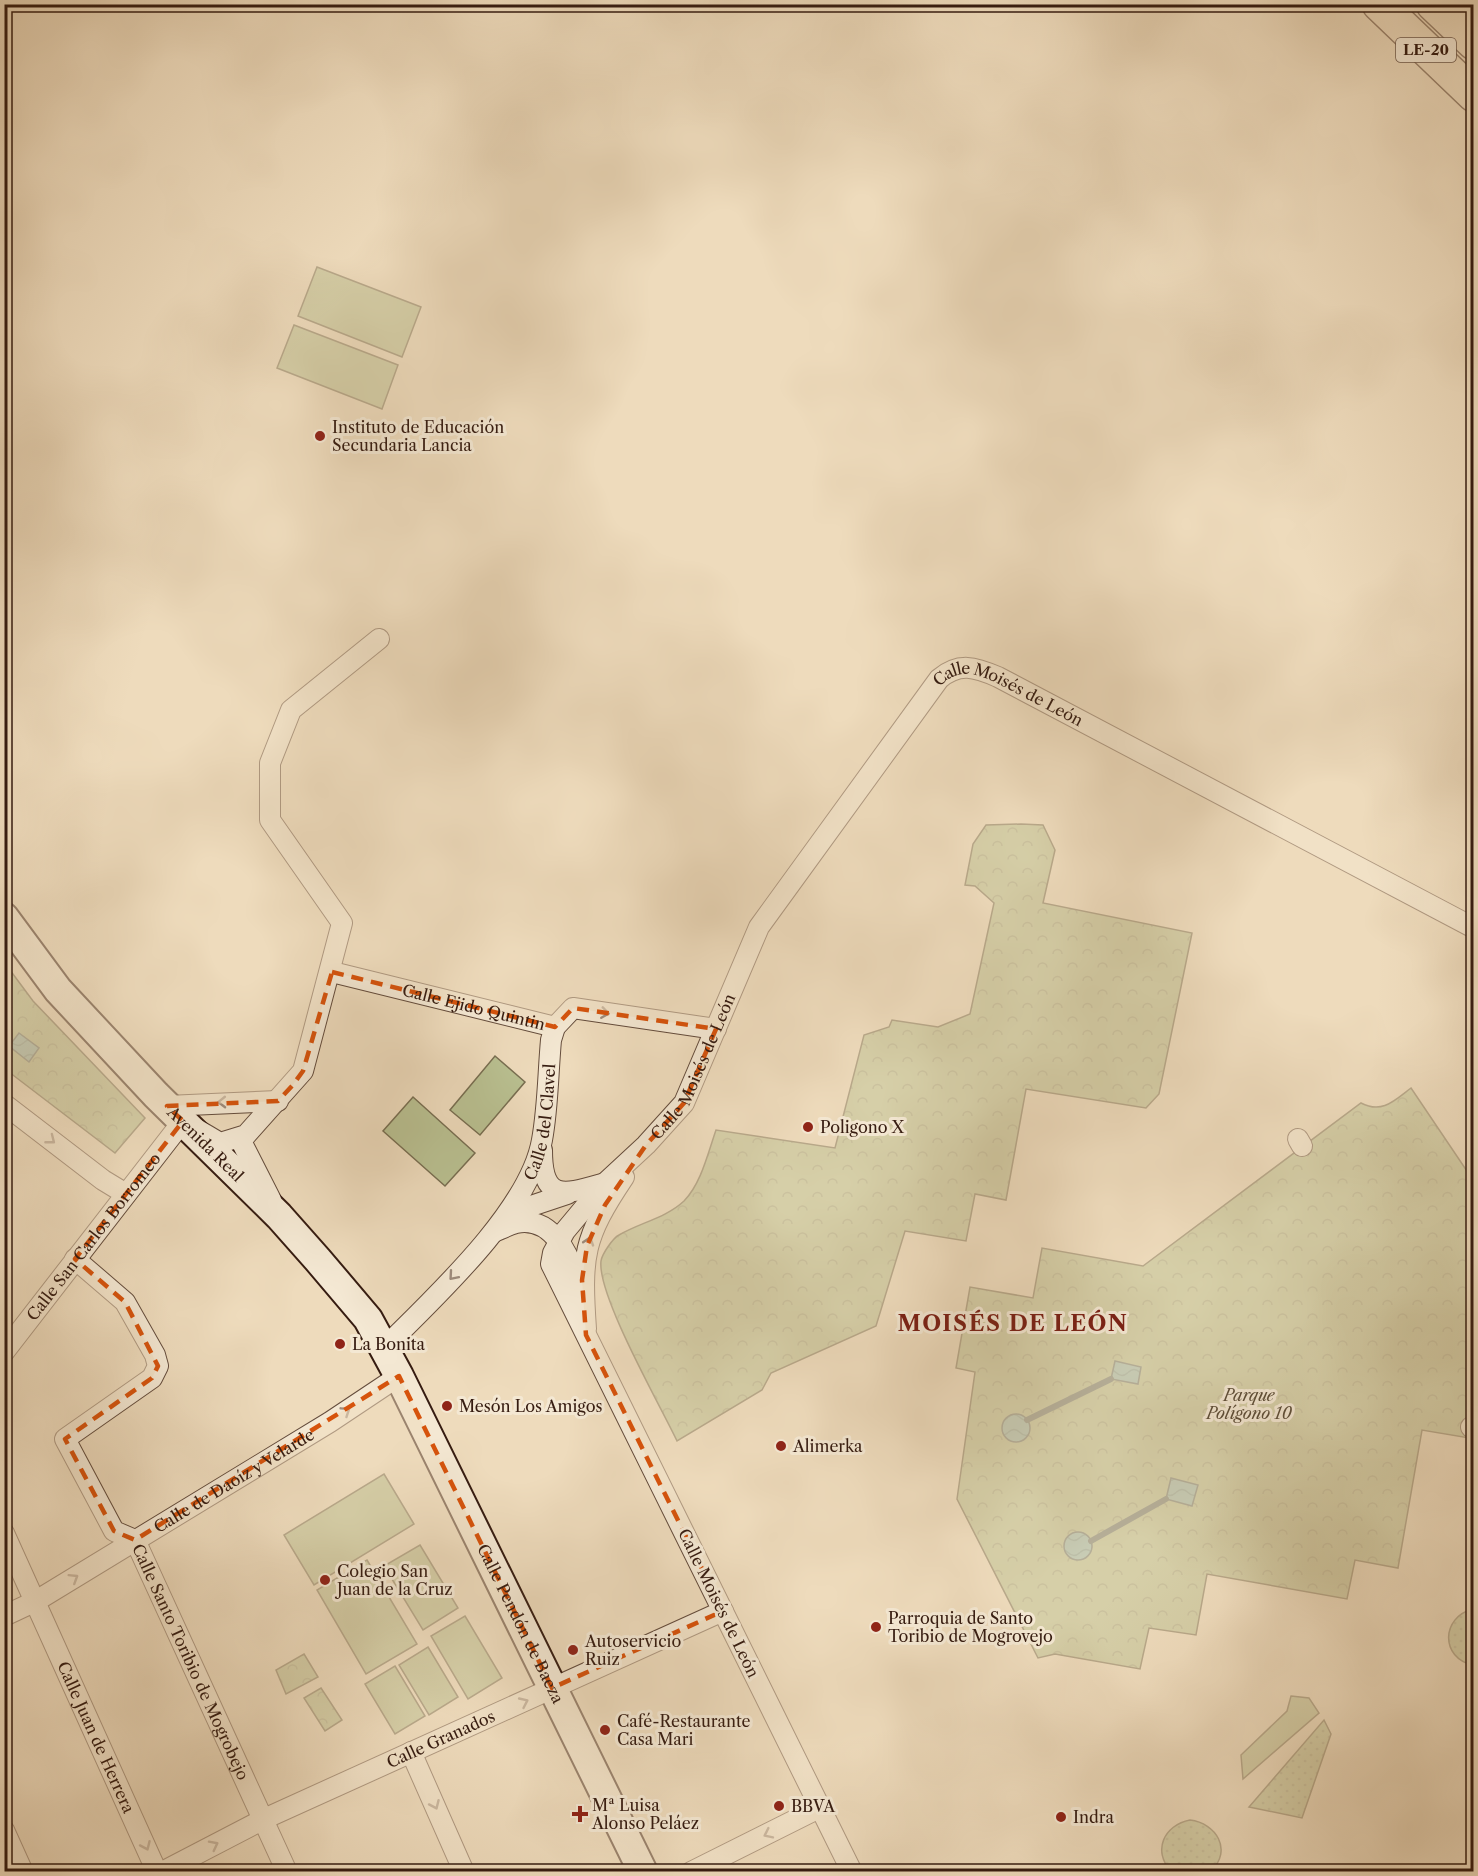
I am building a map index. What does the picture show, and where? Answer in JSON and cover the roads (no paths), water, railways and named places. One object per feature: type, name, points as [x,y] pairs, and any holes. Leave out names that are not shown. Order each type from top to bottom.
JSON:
[{"type":"highway","name":"LE-20","points":[[1379,4],[1473,95]]},
{"type":"highway","name":"LE-20","points":[[1433,4],[1473,43]]},
{"type":"main road","name":"Avenida Real","points":[[4,917],[57,990],[175,1114],[279,1216],[368,1319],[399,1376]]},
{"type":"main road","name":"Calle Pendón de Baeza","points":[[399,1376],[643,1872]]},
{"type":"street","points":[[175,1114],[220,1143],[240,1139],[278,1101],[303,1071],[332,972],[342,923],[270,820],[270,763],[291,710],[379,639]]},
{"type":"street","name":"Calle Moisés de León","points":[[852,1872],[586,1335],[567,1302],[551,1264],[558,1240],[605,1183],[646,1145],[684,1103],[759,927],[939,680],[947,672],[967,666],[998,677],[1473,927]]},
{"type":"street","name":"Calle Ejido Quintin","points":[[332,972],[555,1027],[573,1008],[716,1029]]},
{"type":"street","name":"Calle del Clavel","points":[[510,1213],[527,1181],[542,1142],[551,1040],[555,1027]]},
{"type":"street","points":[[175,1114],[278,1101]]},
{"type":"street","points":[[4,1104],[103,1180],[126,1194]]},
{"type":"street","name":"Calle San Carlos Borromeo","points":[[7,1344],[126,1194],[175,1114]]},
{"type":"street","points":[[240,1139],[279,1216]]},
{"type":"street","points":[[542,1142],[542,1172],[546,1182],[567,1194]]},
{"type":"street","name":"Calle Moisés de León","points":[[586,1335],[583,1265],[594,1225],[646,1145]]},
{"type":"street","name":"Calle Moisés de León","points":[[510,1213],[605,1183]]},
{"type":"street","points":[[384,1348],[428,1305],[510,1213]]},
{"type":"street","points":[[492,1233],[517,1223],[530,1223],[542,1227],[558,1240]]},
{"type":"street","name":"Calle Moisés de León","points":[[558,1240],[574,1271],[584,1298]]},
{"type":"street","name":"Calle Santo Toribio de Mogrobejo","points":[[75,1259],[125,1302],[155,1355],[158,1365],[152,1378],[64,1439],[114,1531],[135,1540],[287,1872]]},
{"type":"street","name":"Calle de Daoíz y Velarde","points":[[4,1616],[36,1601],[330,1422],[399,1376]]},
{"type":"street","name":"Calle Juan de Herrera","points":[[4,1533],[160,1872]]},
{"type":"street","name":"Calle Granados","points":[[160,1872],[264,1819],[723,1611]]},
{"type":"street","points":[[411,1752],[464,1872]]},
{"type":"street","points":[[691,1872],[820,1808]]},
{"type":"street","points":[[4,1830],[23,1872]]},
{"type":"water","points":[[19,1033],[39,1048],[29,1062],[9,1046]]},
{"type":"water","points":[[1115,1361],[1141,1367],[1138,1384],[1111,1379]]},
{"type":"water","points":[[1016,1414],[1026,1418],[1030,1428],[1026,1438],[1016,1442],[1006,1438],[1002,1428],[1006,1418]]},
{"type":"water","points":[[1171,1478],[1198,1485],[1192,1506],[1166,1499]]},
{"type":"water","points":[[1078,1532],[1088,1536],[1092,1546],[1088,1556],[1078,1560],[1068,1556],[1064,1546],[1068,1536]]},
{"type":"waterway","points":[[1027,1420],[1111,1379]]},
{"type":"waterway","points":[[1091,1541],[1166,1499]]},
{"type":"place","name":"Instituto de Educación Secundaria Lancia","points":[[320,436]]},
{"type":"place","name":"Poligono X","points":[[808,1127]]},
{"type":"place","name":"La Bonita","points":[[340,1344]]},
{"type":"place","name":"Mesón Los Amigos","points":[[447,1406]]},
{"type":"place","name":"Alimerka","points":[[781,1446]]},
{"type":"place","name":"Colegio San Juan de la Cruz","points":[[325,1580]]},
{"type":"place","name":"Parroquia de Santo Toribio de Mogrovejo","points":[[876,1627]]},
{"type":"place","name":"Autoservicio Ruiz","points":[[573,1650]]},
{"type":"place","name":"Café-Restaurante Casa Mari","points":[[605,1730]]},
{"type":"place","name":"BBVA","points":[[779,1806]]},
{"type":"place","name":"Mª Luisa Alonso Peláez","points":[[580,1814]]},
{"type":"place","name":"Indra","points":[[1061,1817]]},
{"type":"district","name":"MOISÉS DE LEÓN","points":[[1013,1323]]},
{"type":"park label","name":"Parque Polígono 10","points":[[1249,1404]]}]
